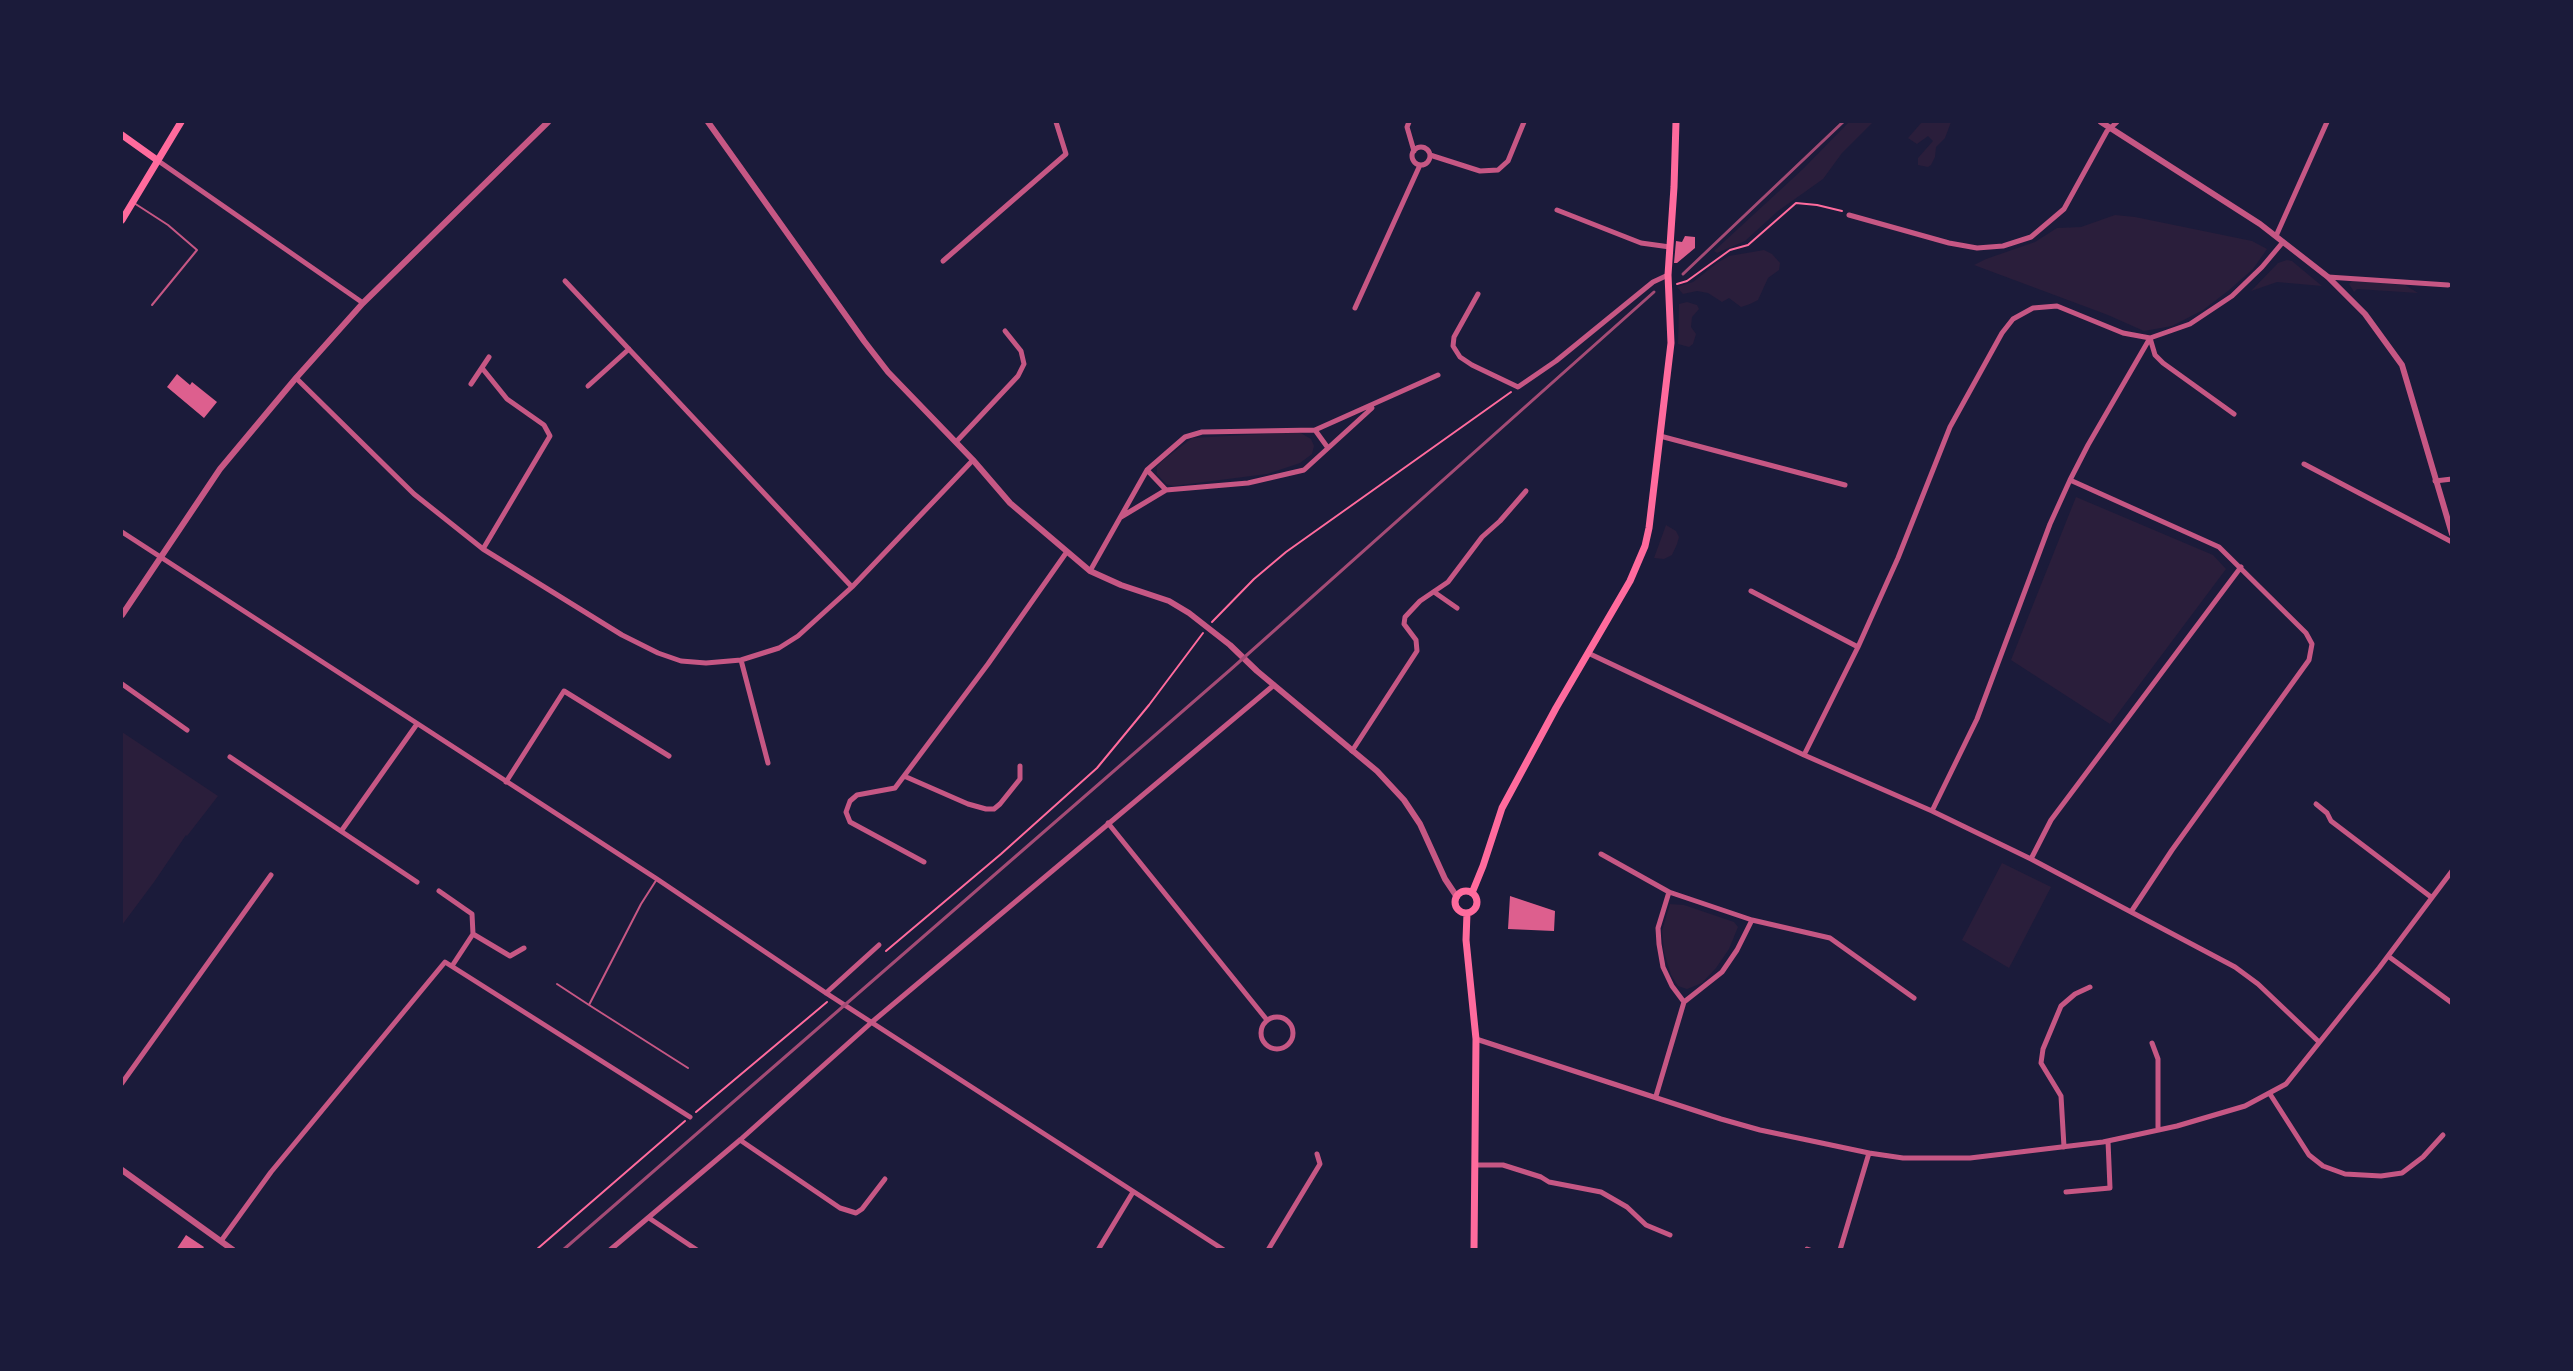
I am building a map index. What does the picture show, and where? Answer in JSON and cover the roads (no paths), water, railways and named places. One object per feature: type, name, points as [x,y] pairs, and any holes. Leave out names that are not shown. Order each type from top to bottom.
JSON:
[{"type":"main road","points":[[122,220],[181,122]]},
{"type":"main road","points":[[1472,893],[1502,808],[1630,581],[1645,546],[1671,342],[1668,275],[1676,122]]},
{"type":"main road","points":[[122,135],[157,160]]},
{"type":"main road","points":[[1463,892],[1472,893],[1476,898],[1476,906],[1467,913],[1458,908],[1457,897],[1463,892]]},
{"type":"main road","points":[[1467,913],[1466,940],[1476,1038],[1474,1250]]},
{"type":"street","points":[[122,615],[220,469],[296,378],[363,303],[548,122]]},
{"type":"street","points":[[708,122],[857,333],[888,372],[956,442],[1010,503],[1066,553],[1090,571],[1121,585],[1169,601],[1230,645],[1257,671],[1377,771],[1404,800],[1420,824],[1445,879],[1457,897]]},
{"type":"street","points":[[943,261],[1066,154],[1056,122]]},
{"type":"street","points":[[1409,122],[1407,128],[1414,151],[1412,158],[1420,165]]},
{"type":"street","points":[[1414,151],[1422,147],[1430,155],[1480,171],[1498,170],[1508,161],[1524,122]]},
{"type":"street","points":[[2101,122],[2276,236],[2328,277],[2365,314],[2402,365],[2451,534]]},
{"type":"street","points":[[1849,215],[1949,243],[1977,248],[2003,246],[2031,237],[2064,209],[2106,131],[2117,122]]},
{"type":"street","points":[[2276,236],[2326,122]]},
{"type":"street","points":[[1355,308],[1420,165],[1427,162],[1430,155]]},
{"type":"street","points":[[157,160],[363,303]]},
{"type":"street","points":[[1557,210],[1641,243],[1670,247]]},
{"type":"street","points":[[1804,755],[1858,647],[1898,558],[1950,427],[2008,325],[2020,314],[2033,308],[2057,306],[2123,333],[2150,338],[2190,324],[2232,296],[2262,267],[2283,242]]},
{"type":"street","points":[[1478,294],[1454,337],[1452,346],[1460,357],[1472,365],[1518,387],[1526,384],[1556,361],[1653,282],[1668,275]]},
{"type":"street","points":[[2328,277],[2448,285]]},
{"type":"street","points":[[565,281],[852,587]]},
{"type":"street","points":[[956,442],[1018,376],[1024,364],[1021,351],[1005,331]]},
{"type":"street","points":[[2150,338],[2155,355],[2163,363],[2234,414]]},
{"type":"street","points":[[1932,811],[1977,719],[2050,524],[2070,480],[2150,338]]},
{"type":"street","points":[[588,386],[628,349]]},
{"type":"street","points":[[471,384],[489,357]]},
{"type":"street","points":[[482,368],[507,399],[544,425],[550,436],[483,549]]},
{"type":"street","points":[[1090,571],[1147,470],[1185,437],[1202,432],[1315,430],[1438,375]]},
{"type":"street","points":[[296,378],[414,494],[483,549],[608,626],[657,653],[681,661],[706,663],[741,660],[779,648],[798,636],[852,587],[972,460]]},
{"type":"street","points":[[1119,517],[1166,490],[1248,483],[1304,470],[1375,404]]},
{"type":"street","points":[[1315,430],[1328,448]]},
{"type":"street","points":[[1660,436],[1845,485]]},
{"type":"street","points":[[2304,464],[2451,542]]},
{"type":"street","points":[[1147,470],[1166,490]]},
{"type":"street","points":[[2070,480],[2219,547],[2306,633],[2312,644],[2311,655],[2172,850],[2131,912]]},
{"type":"street","points":[[2435,481],[2451,480]]},
{"type":"street","points":[[1352,750],[1417,651],[1416,640],[1404,624],[1405,617],[1420,601],[1449,582],[1482,537],[1526,491]]},
{"type":"street","points":[[122,532],[657,879],[832,998],[1224,1250]]},
{"type":"street","points":[[924,862],[850,822],[846,812],[850,801],[857,795],[895,788],[988,664],[1066,553]]},
{"type":"street","points":[[2031,859],[2051,820],[2241,567]]},
{"type":"street","points":[[1751,591],[1858,647]]},
{"type":"street","points":[[1434,592],[1457,608]]},
{"type":"street","points":[[1588,653],[2031,859],[2235,967],[2258,984],[2319,1042]]},
{"type":"street","points":[[741,660],[768,763]]},
{"type":"street","points":[[122,684],[187,730]]},
{"type":"street","points":[[610,1250],[740,1140],[872,1022],[1274,685]]},
{"type":"street","points":[[506,782],[564,691],[669,756]]},
{"type":"street","points":[[342,830],[417,724]]},
{"type":"street","points":[[230,757],[417,882]]},
{"type":"street","points":[[904,776],[968,804],[994,809],[1020,779],[1020,766]]},
{"type":"street","points":[[2316,804],[2327,813],[2331,821],[2431,897]]},
{"type":"street","points":[[1108,823],[1267,1020]]},
{"type":"street","points":[[1601,854],[1669,892],[1752,920],[1830,938],[1914,998]]},
{"type":"street","points":[[1476,1038],[1760,1130],[1869,1153],[1904,1158],[1936,1159],[2108,1141],[2246,1106],[2286,1084],[2388,956],[2451,871]]},
{"type":"street","points":[[122,1083],[270,875]]},
{"type":"street","points":[[439,891],[472,914],[473,934],[452,966]]},
{"type":"street","points":[[1669,892],[1658,928],[1659,945],[1663,967],[1672,986],[1684,1002]]},
{"type":"street","points":[[1656,1096],[1684,1002],[1722,972],[1737,950],[1752,920]]},
{"type":"street","points":[[473,934],[510,956],[524,948]]},
{"type":"street","points":[[826,993],[879,945]]},
{"type":"street","points":[[2388,956],[2451,1004]]},
{"type":"street","points":[[221,1241],[271,1172],[445,962],[690,1117]]},
{"type":"street","points":[[2064,1147],[2061,1096],[2041,1063],[2043,1049],[2061,1006],[2075,994],[2090,987]]},
{"type":"street","points":[[1282,1017],[1291,1023],[1292,1038],[1286,1047],[1275,1048],[1266,1044],[1262,1029],[1267,1020],[1282,1017]]},
{"type":"street","points":[[2152,1042],[2158,1059],[2158,1130]]},
{"type":"street","points":[[2270,1094],[2309,1155],[2323,1166],[2345,1174],[2381,1176],[2402,1173],[2423,1157],[2443,1136]]},
{"type":"street","points":[[740,1140],[840,1208],[856,1213],[862,1209],[885,1179]]},
{"type":"street","points":[[2066,1192],[2110,1188],[2108,1141]]},
{"type":"street","points":[[1840,1250],[1869,1153]]},
{"type":"street","points":[[1268,1250],[1320,1164],[1317,1154]]},
{"type":"street","points":[[1475,1165],[1503,1165],[1541,1177],[1548,1182],[1601,1192],[1627,1207],[1646,1225],[1670,1235]]},
{"type":"street","points":[[122,1170],[233,1250]]},
{"type":"street","points":[[1098,1250],[1133,1192]]},
{"type":"street","points":[[649,1218],[697,1250]]},
{"type":"lane","points":[[132,202],[168,225],[197,250],[152,305]]},
{"type":"lane","points":[[589,1005],[641,904],[657,879]]},
{"type":"lane","points":[[557,984],[688,1068]]},
{"type":"railway","points":[[1683,274],[1843,122]]},
{"type":"railway","points":[[563,1250],[1230,670],[1654,292]]}]
